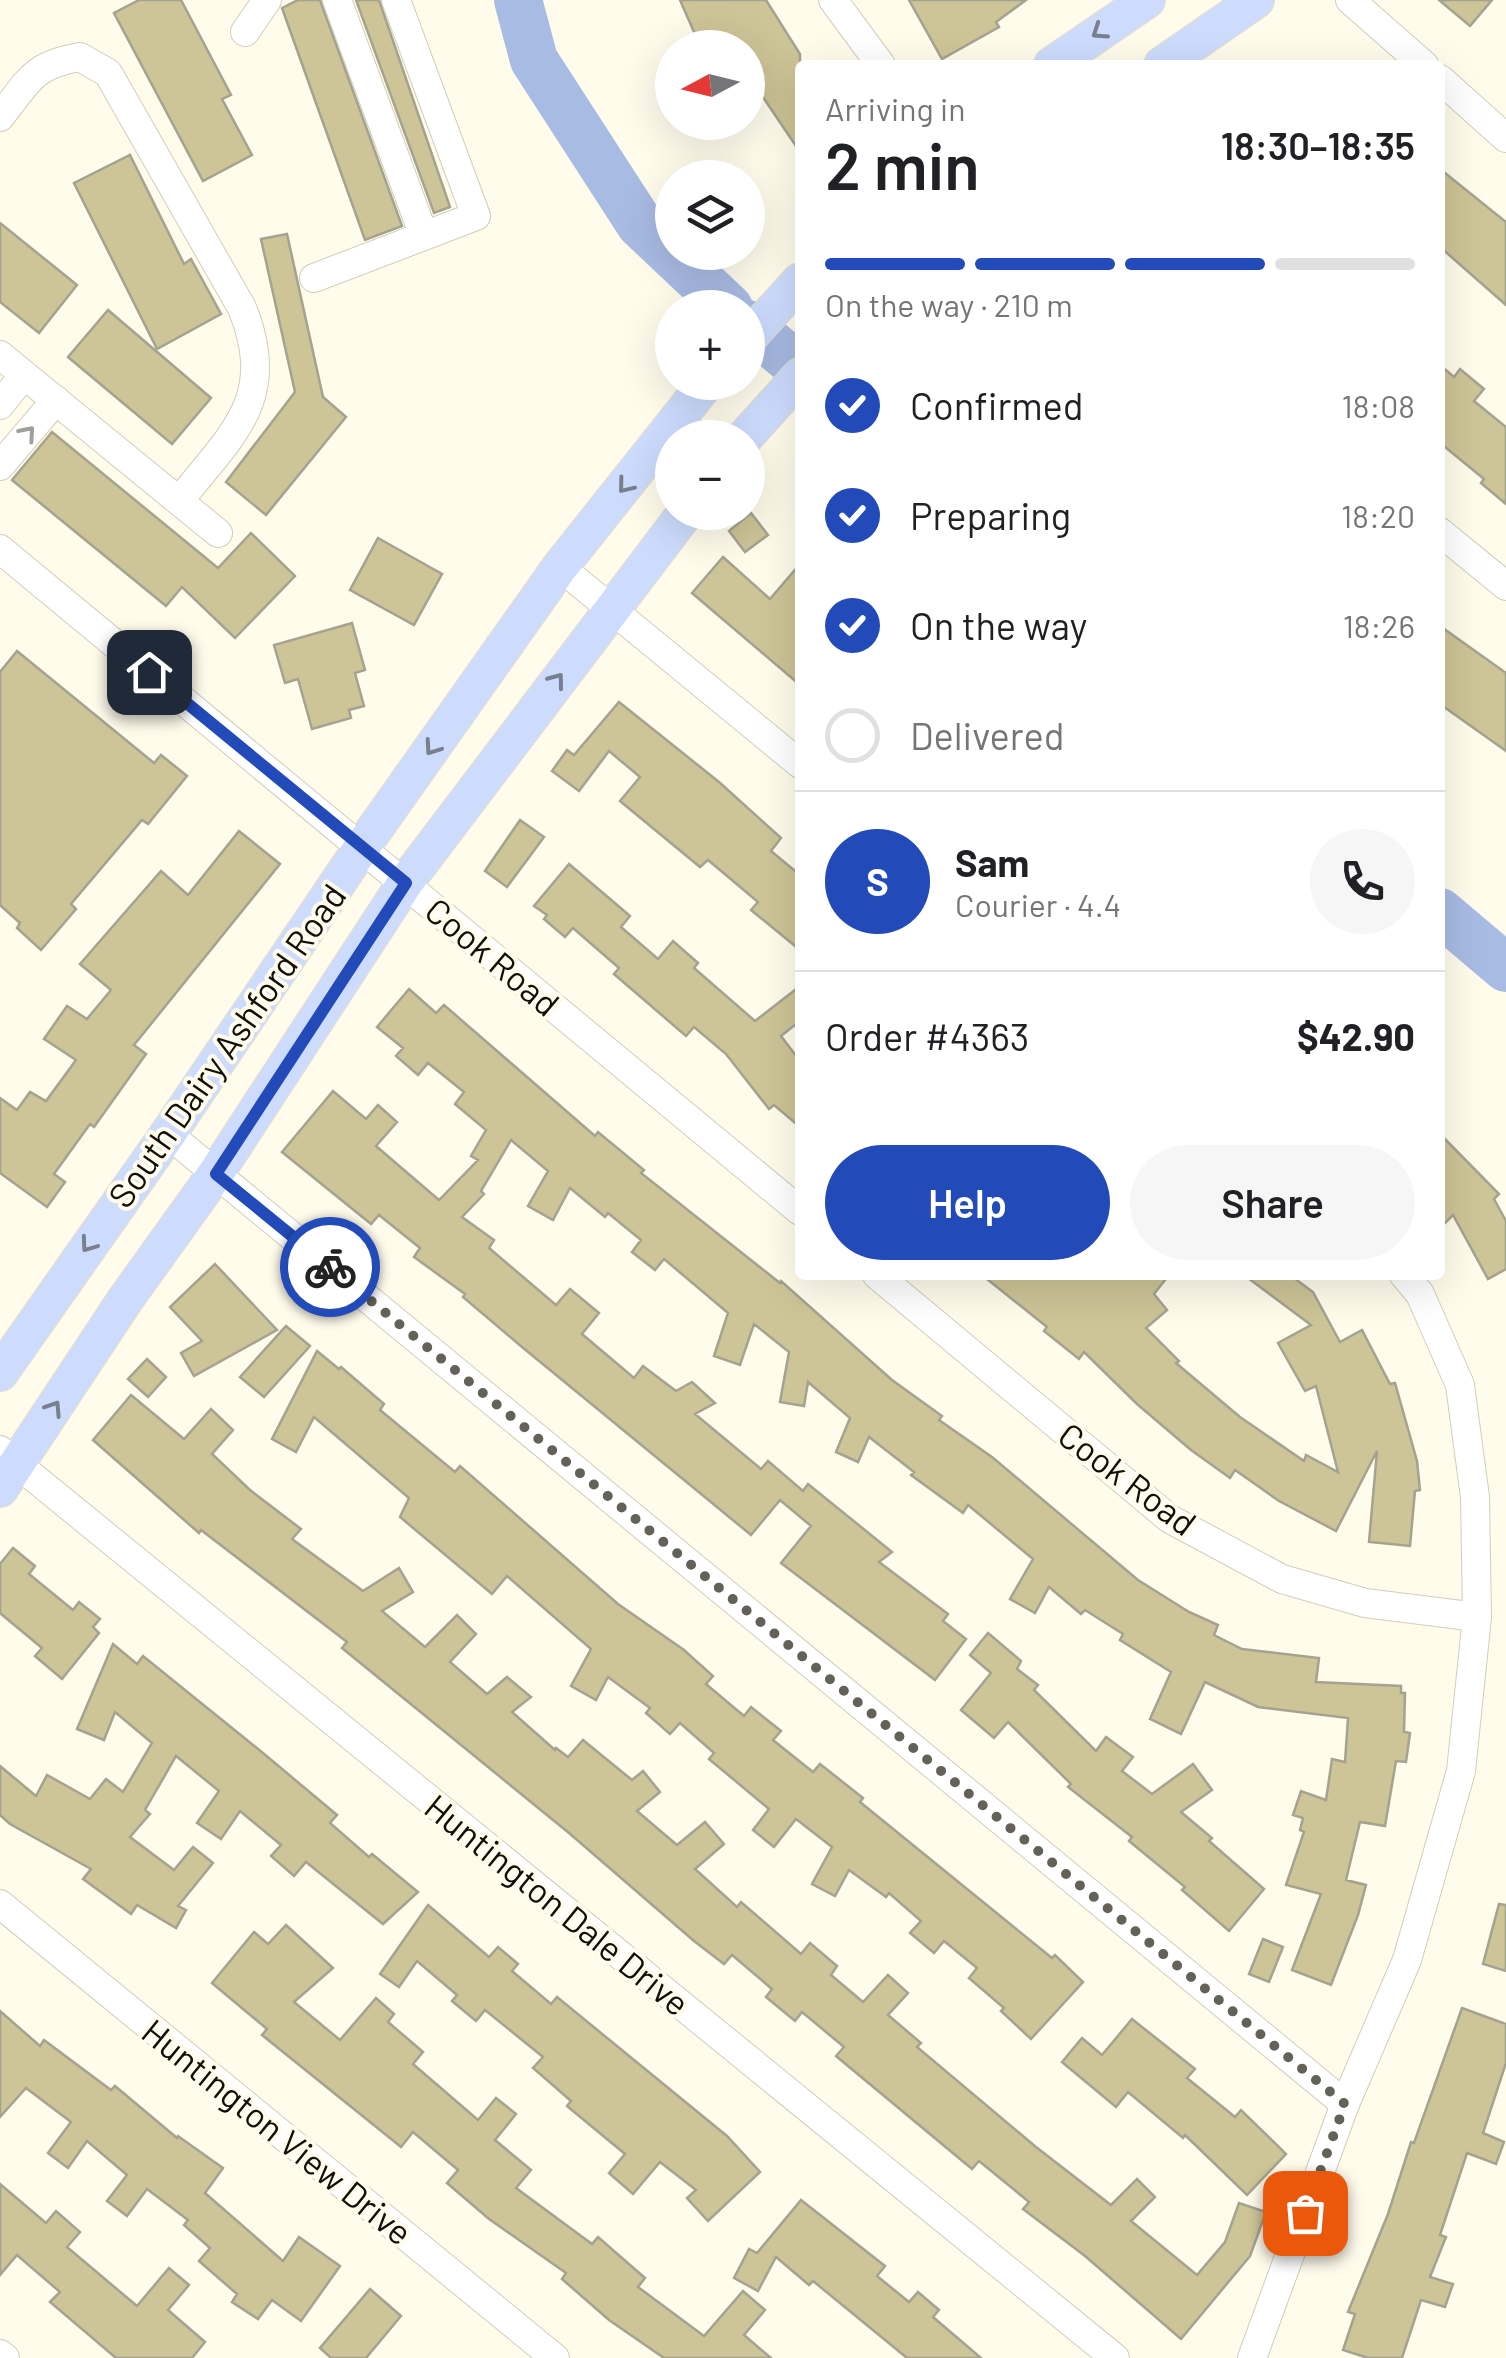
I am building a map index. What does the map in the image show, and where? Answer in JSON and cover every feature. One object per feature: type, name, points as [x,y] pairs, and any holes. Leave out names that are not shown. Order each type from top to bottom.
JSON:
[{"type":"main road","points":[[1059,60],[1147,0]]},
{"type":"main road","points":[[1169,60],[1256,0]]},
{"type":"main road","points":[[765,319],[795,286]]},
{"type":"main road","points":[[759,420],[795,381]]},
{"type":"main road","name":"South Dairy Ashford Road","points":[[0,1373],[560,567],[693,400]]},
{"type":"main road","name":"South Dairy Ashford Road","points":[[6,1468],[216,1174],[406,883],[672,530]]},
{"type":"street","points":[[245,32],[267,0]]},
{"type":"street","points":[[336,0],[424,236]]},
{"type":"street","points":[[314,278],[476,216],[396,0]]},
{"type":"street","points":[[833,0],[877,60]]},
{"type":"street","points":[[1350,0],[1418,60]]},
{"type":"street","points":[[0,117],[38,69],[52,62],[80,57],[108,73],[242,308],[254,336],[253,396],[243,420],[179,501]]},
{"type":"street","points":[[1445,83],[1506,138]]},
{"type":"street","points":[[0,355],[218,533]]},
{"type":"street","points":[[0,405],[24,375]]},
{"type":"street","points":[[0,466],[56,400]]},
{"type":"street","points":[[1445,536],[1506,586]]},
{"type":"street","name":"Cook Road","points":[[0,549],[795,1207]]},
{"type":"street","points":[[560,567],[795,760]]},
{"type":"street","points":[[168,1134],[1345,2104]]},
{"type":"street","name":"Cook Road","points":[[883,1280],[1170,1519],[1282,1579],[1365,1603],[1477,1617]]},
{"type":"street","points":[[1252,2358],[1345,2104],[1407,1960],[1460,1772],[1477,1617],[1475,1497],[1460,1385],[1420,1294],[1408,1280]]},
{"type":"street","name":"Huntington Dale Drive","points":[[6,1468],[1115,2358]]},
{"type":"street","name":"Huntington View Drive","points":[[0,1904],[555,2358]]},
{"type":"building","points":[[139,0],[181,0],[231,95],[222,99],[252,155],[203,181],[114,13]]},
{"type":"building","points":[[298,0],[320,0],[402,226],[365,240],[282,8]]},
{"type":"building","points":[[356,0],[379,0],[450,207],[434,213]]},
{"type":"building","points":[[680,0],[766,0],[800,54],[800,60],[795,60],[795,145],[765,100],[765,30],[693,30]]},
{"type":"building","points":[[909,0],[1026,0],[996,22],[999,27],[942,59]]},
{"type":"building","points":[[1439,0],[1492,0],[1470,26]]},
{"type":"building","points":[[130,155],[184,264],[191,259],[221,314],[157,349],[74,183]]},
{"type":"building","points":[[1445,173],[1506,222],[1506,305],[1445,251]]},
{"type":"building","points":[[0,223],[77,285],[39,333],[0,302]]},
{"type":"building","points":[[287,234],[323,397],[346,417],[266,515],[226,482],[295,392],[261,239]]},
{"type":"building","points":[[108,310],[211,398],[172,444],[68,357]]},
{"type":"building","points":[[1445,369],[1454,377],[1460,369],[1484,389],[1474,401],[1506,427],[1506,504],[1481,483],[1484,479],[1445,447]]},
{"type":"building","points":[[52,432],[218,568],[251,533],[295,576],[235,638],[182,587],[166,606],[12,480]]},
{"type":"building","points":[[764,530],[768,535],[745,552],[729,531]]},
{"type":"building","points":[[378,538],[442,574],[414,625],[350,590]]},
{"type":"building","points":[[723,557],[770,599],[795,570],[795,681],[692,593]]},
{"type":"building","points":[[352,623],[365,670],[355,673],[364,706],[349,710],[351,718],[312,729],[298,679],[285,683],[274,645]]},
{"type":"building","points":[[1445,630],[1506,673],[1506,751],[1445,708]]},
{"type":"building","points":[[17,651],[154,763],[161,755],[187,776],[148,824],[142,820],[71,904],[76,909],[41,950],[0,905],[0,672]]},
{"type":"building","points":[[619,702],[719,782],[781,838],[771,851],[795,871],[795,946],[751,910],[758,902],[708,860],[700,867],[620,801],[640,777],[609,751],[579,791],[552,771],[567,750],[574,755]]},
{"type":"building","points":[[520,820],[544,837],[507,887],[485,871]]},
{"type":"building","points":[[239,831],[280,864],[134,1045],[146,1054],[94,1127],[90,1124],[54,1174],[65,1182],[47,1207],[0,1173],[0,1098],[17,1110],[30,1092],[46,1101],[76,1060],[44,1039],[67,1006],[87,1019],[111,990],[80,964],[161,871],[188,895]]},
{"type":"building","points":[[569,864],[630,916],[621,927],[658,959],[673,941],[698,963],[694,968],[755,1021],[795,990],[795,1025],[781,1036],[795,1054],[795,1123],[774,1105],[769,1109],[726,1054],[694,1027],[686,1036],[614,974],[619,968],[573,928],[565,937],[534,906]]},
{"type":"building","points":[[409,989],[436,1013],[444,1005],[595,1136],[598,1132],[644,1170],[641,1173],[781,1281],[892,1380],[942,1416],[939,1420],[992,1457],[1138,1580],[1218,1625],[1214,1635],[1242,1649],[1319,1658],[1316,1682],[1401,1686],[1401,1693],[1405,1693],[1404,1732],[1410,1733],[1406,1762],[1396,1761],[1385,1826],[1360,1822],[1346,1880],[1366,1885],[1331,1985],[1292,1970],[1321,1894],[1286,1885],[1304,1832],[1300,1830],[1303,1818],[1293,1815],[1301,1791],[1326,1800],[1332,1759],[1345,1762],[1348,1718],[1258,1707],[1205,1682],[1181,1734],[1150,1719],[1171,1672],[1120,1640],[1123,1634],[1085,1610],[1081,1614],[1049,1587],[1035,1613],[1010,1599],[1033,1559],[968,1505],[963,1513],[911,1475],[914,1472],[869,1437],[858,1462],[836,1452],[850,1418],[808,1382],[804,1406],[780,1402],[789,1352],[754,1324],[740,1365],[714,1356],[728,1313],[664,1259],[655,1270],[632,1252],[641,1240],[570,1188],[553,1220],[528,1206],[548,1171],[511,1140],[481,1191],[484,1194],[462,1217],[494,1240],[489,1248],[556,1305],[570,1289],[599,1313],[582,1334],[634,1378],[643,1366],[676,1391],[692,1382],[715,1403],[695,1414],[761,1469],[768,1461],[803,1491],[808,1484],[892,1552],[879,1562],[948,1614],[943,1621],[966,1639],[935,1680],[781,1563],[811,1526],[780,1500],[751,1535],[522,1347],[463,1297],[465,1294],[414,1257],[420,1248],[379,1215],[371,1224],[282,1152],[333,1091],[366,1119],[378,1105],[397,1122],[376,1146],[439,1200],[478,1160],[471,1156],[486,1130],[455,1104],[464,1092],[428,1063],[418,1075],[396,1056],[403,1048],[377,1027]]},
{"type":"building","points":[[1445,1139],[1499,1194],[1494,1199],[1506,1221],[1506,1269],[1488,1279],[1453,1215],[1445,1223]]},
{"type":"building","points":[[215,1264],[277,1330],[194,1376],[181,1353],[202,1341],[170,1307]]},
{"type":"building","points":[[988,1280],[1165,1280],[1154,1294],[1167,1310],[1146,1328],[1179,1361],[1176,1363],[1240,1417],[1304,1461],[1306,1455],[1338,1472],[1316,1386],[1305,1391],[1278,1343],[1311,1325],[1251,1280],[1297,1280],[1313,1292],[1340,1342],[1362,1330],[1390,1384],[1395,1383],[1417,1461],[1420,1490],[1415,1491],[1410,1546],[1369,1542],[1377,1451],[1336,1531],[1279,1501],[1235,1470],[1230,1478],[1137,1404],[1084,1352],[1079,1359],[1044,1331],[1047,1327]]},
{"type":"building","points":[[286,1326],[310,1346],[264,1397],[240,1377]]},
{"type":"building","points":[[317,1351],[384,1404],[380,1410],[455,1472],[460,1466],[618,1604],[684,1650],[713,1676],[706,1684],[744,1716],[751,1707],[781,1731],[773,1740],[813,1772],[820,1764],[863,1798],[860,1802],[1052,1958],[1055,1955],[1083,1982],[1031,2039],[1001,2011],[1004,2008],[969,1978],[977,1968],[944,1941],[934,1953],[910,1933],[921,1921],[889,1893],[886,1897],[849,1870],[835,1896],[812,1884],[832,1847],[796,1819],[774,1847],[753,1830],[769,1809],[709,1759],[714,1753],[680,1723],[670,1734],[646,1713],[650,1708],[608,1677],[596,1700],[571,1686],[591,1649],[507,1576],[492,1594],[400,1517],[409,1498],[314,1417],[296,1452],[272,1439]]},
{"type":"building","points":[[147,1359],[166,1377],[148,1397],[128,1379]]},
{"type":"building","points":[[131,1395],[184,1439],[211,1409],[233,1430],[212,1454],[250,1490],[301,1529],[292,1539],[363,1591],[399,1568],[413,1592],[382,1611],[425,1647],[457,1615],[476,1634],[450,1662],[487,1694],[507,1677],[531,1697],[512,1712],[555,1750],[568,1757],[583,1740],[632,1780],[643,1771],[660,1792],[637,1811],[677,1845],[705,1822],[724,1844],[695,1869],[737,1907],[741,1902],[801,1954],[810,1943],[837,1966],[831,1975],[863,2002],[888,1975],[908,1993],[888,2015],[921,2043],[917,2047],[1111,2205],[1137,2179],[1155,2197],[1131,2221],[1197,2275],[1225,2242],[1239,2203],[1266,2212],[1250,2256],[1181,2339],[1085,2256],[1023,2209],[1029,2202],[979,2161],[972,2169],[836,2056],[844,2047],[802,2012],[795,2021],[766,1997],[772,1989],[732,1955],[724,1964],[694,1941],[569,1833],[342,1648],[347,1642],[201,1530],[199,1533],[93,1440]]},
{"type":"building","points":[[13,1548],[35,1566],[29,1574],[73,1610],[79,1602],[100,1619],[93,1627],[99,1633],[62,1679],[35,1656],[42,1648],[0,1613],[0,1564]]},
{"type":"building","points":[[988,1633],[1021,1661],[1017,1669],[1038,1685],[1034,1690],[1096,1751],[1106,1737],[1133,1757],[1122,1771],[1152,1794],[1193,1764],[1212,1790],[1181,1812],[1264,1889],[1229,1931],[1182,1890],[1185,1887],[1129,1841],[1132,1837],[1068,1787],[1071,1784],[1008,1722],[994,1738],[961,1710],[991,1673],[970,1655]]},
{"type":"building","points":[[113,1644],[137,1664],[143,1656],[263,1753],[337,1815],[330,1823],[418,1892],[383,1924],[306,1862],[294,1876],[271,1856],[281,1845],[240,1811],[221,1839],[197,1823],[219,1791],[176,1756],[145,1810],[150,1814],[130,1837],[174,1870],[193,1847],[213,1863],[178,1906],[186,1910],[176,1928],[137,1905],[131,1914],[83,1879],[91,1869],[10,1824],[0,1815],[0,1766],[36,1796],[47,1775],[90,1799],[106,1779],[123,1792],[152,1743],[115,1712],[104,1740],[77,1729]]},
{"type":"building","points":[[1499,1904],[1506,1905],[1506,1971],[1483,1964]]},
{"type":"building","points":[[428,1905],[489,1957],[498,1947],[518,1964],[512,1971],[551,2004],[557,1997],[727,2136],[760,2172],[708,2221],[687,2198],[696,2190],[660,2162],[633,2194],[609,2173],[625,2154],[567,2106],[571,2101],[533,2068],[543,2057],[485,2010],[476,2021],[452,2001],[457,1995],[417,1961],[399,1987],[380,1974]]},
{"type":"building","points":[[286,1925],[333,1968],[294,2002],[340,2040],[376,1998],[394,2014],[388,2022],[423,2052],[413,2064],[478,2120],[496,2098],[516,2114],[495,2140],[531,2170],[516,2188],[592,2244],[598,2237],[645,2278],[638,2287],[704,2336],[743,2291],[765,2310],[744,2335],[771,2358],[664,2358],[609,2320],[562,2279],[566,2273],[489,2219],[447,2183],[458,2170],[413,2132],[401,2147],[262,2035],[267,2029],[212,1983],[254,1932],[268,1944]]},
{"type":"building","points":[[1263,1939],[1283,1947],[1269,1982],[1249,1974]]},
{"type":"building","points":[[1462,2008],[1506,2024],[1506,2063],[1483,2133],[1504,2142],[1496,2164],[1467,2153],[1440,2235],[1446,2237],[1430,2277],[1453,2284],[1445,2307],[1421,2300],[1402,2358],[1368,2358],[1343,2350],[1355,2314],[1348,2312],[1388,2214]]},
{"type":"building","points":[[0,2011],[40,2046],[44,2040],[111,2090],[115,2086],[177,2138],[223,2168],[205,2193],[283,2261],[299,2237],[340,2266],[301,2321],[272,2300],[258,2319],[232,2302],[237,2294],[199,2261],[210,2248],[184,2225],[188,2220],[147,2189],[127,2216],[107,2201],[127,2175],[87,2141],[68,2168],[48,2153],[71,2122],[26,2088],[0,2117]]},
{"type":"building","points":[[1132,2019],[1195,2069],[1187,2078],[1235,2117],[1241,2110],[1286,2154],[1247,2195],[1185,2135],[1183,2138],[1128,2092],[1116,2107],[1062,2062],[1082,2038],[1102,2055]]},
{"type":"building","points":[[0,2184],[46,2223],[56,2211],[80,2232],[67,2247],[137,2306],[169,2268],[189,2285],[168,2310],[205,2342],[192,2358],[116,2358],[50,2302],[60,2292],[17,2255],[0,2275]]},
{"type":"building","points":[[801,2200],[885,2266],[877,2276],[909,2302],[918,2292],[939,2310],[933,2317],[981,2358],[907,2358],[813,2281],[809,2285],[776,2257],[758,2291],[734,2278],[749,2249],[757,2253]]},
{"type":"building","points":[[370,2289],[401,2316],[366,2358],[331,2358],[320,2348]]},
{"type":"waterway","points":[[518,0],[534,60],[640,224],[710,290]]},
{"type":"waterway","points":[[765,338],[795,364]]},
{"type":"waterway","points":[[1445,916],[1506,968]]},
{"type":"way so far","points":[[330,1267],[1345,2104],[1305,2213]]},
{"type":"route","points":[[149,672],[406,883],[216,1174],[330,1267]]}]
